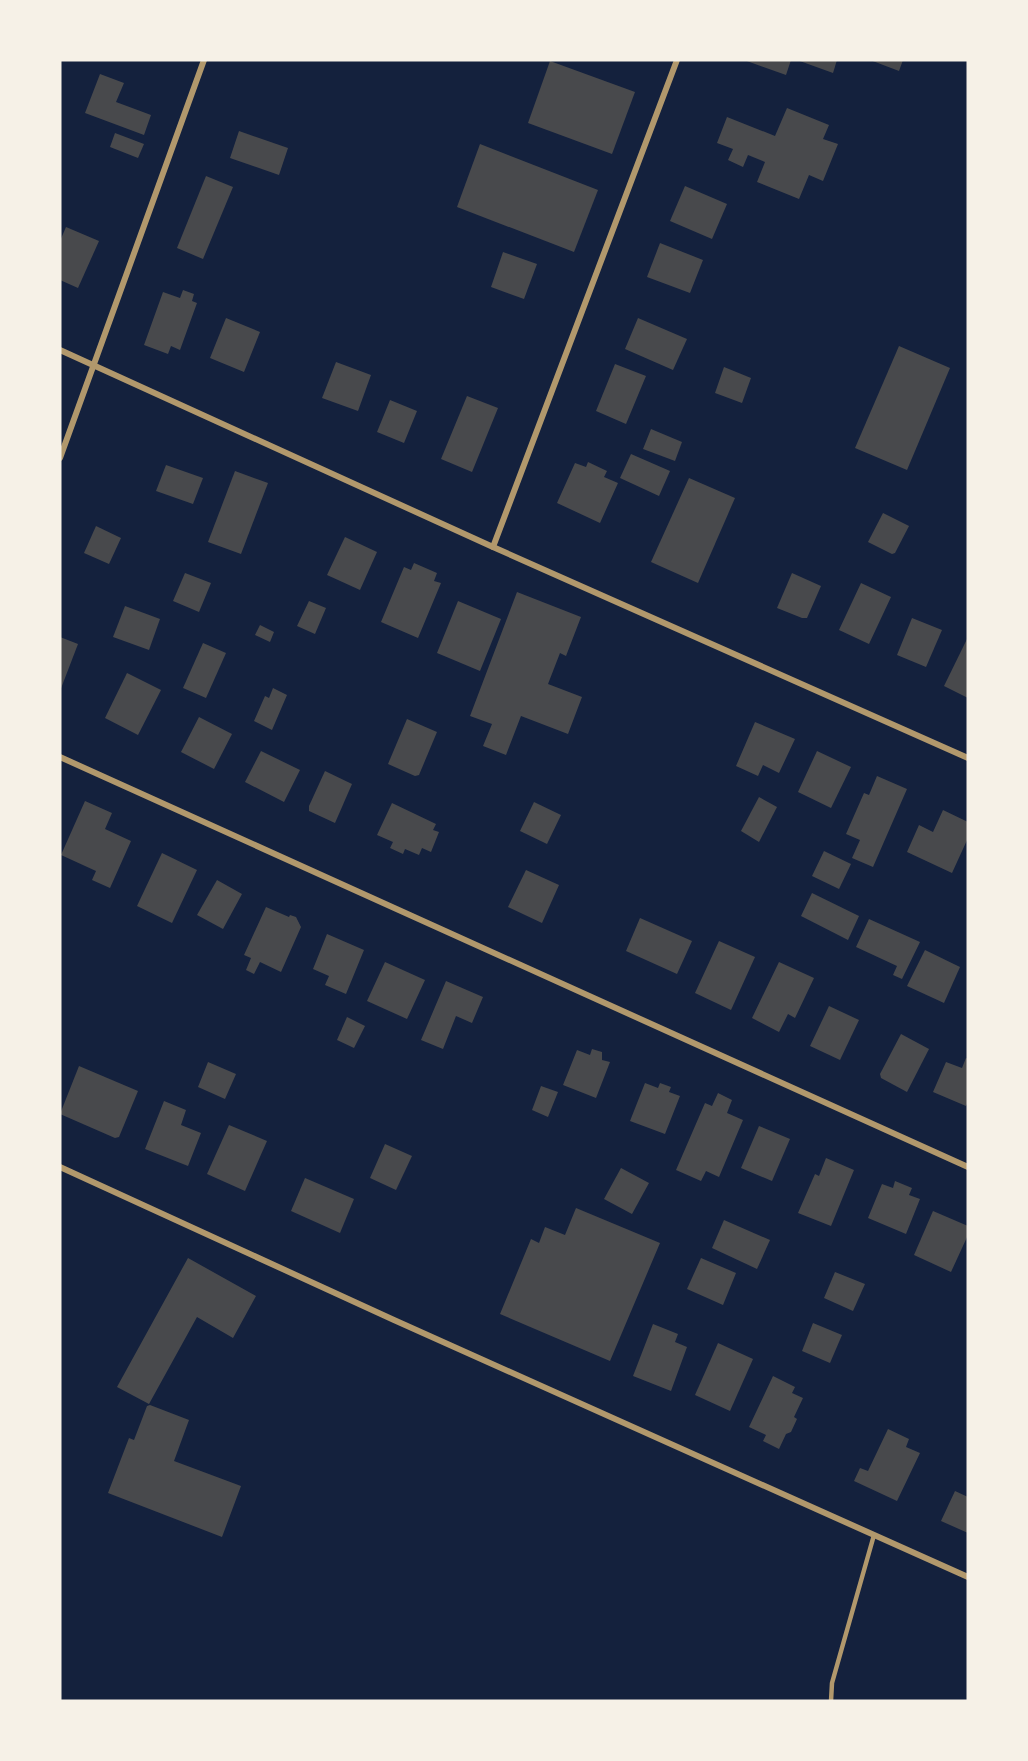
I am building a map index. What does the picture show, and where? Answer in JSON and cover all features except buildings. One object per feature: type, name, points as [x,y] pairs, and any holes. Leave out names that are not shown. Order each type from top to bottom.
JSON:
[{"type":"street","points":[[60,458],[204,60]]},
{"type":"street","points":[[493,547],[676,60]]},
{"type":"street","points":[[60,350],[493,547],[968,758]]},
{"type":"street","points":[[60,757],[968,1167]]},
{"type":"street","points":[[60,1167],[416,1330],[968,1577]]},
{"type":"lane","points":[[831,1701],[832,1683],[874,1535]]}]
